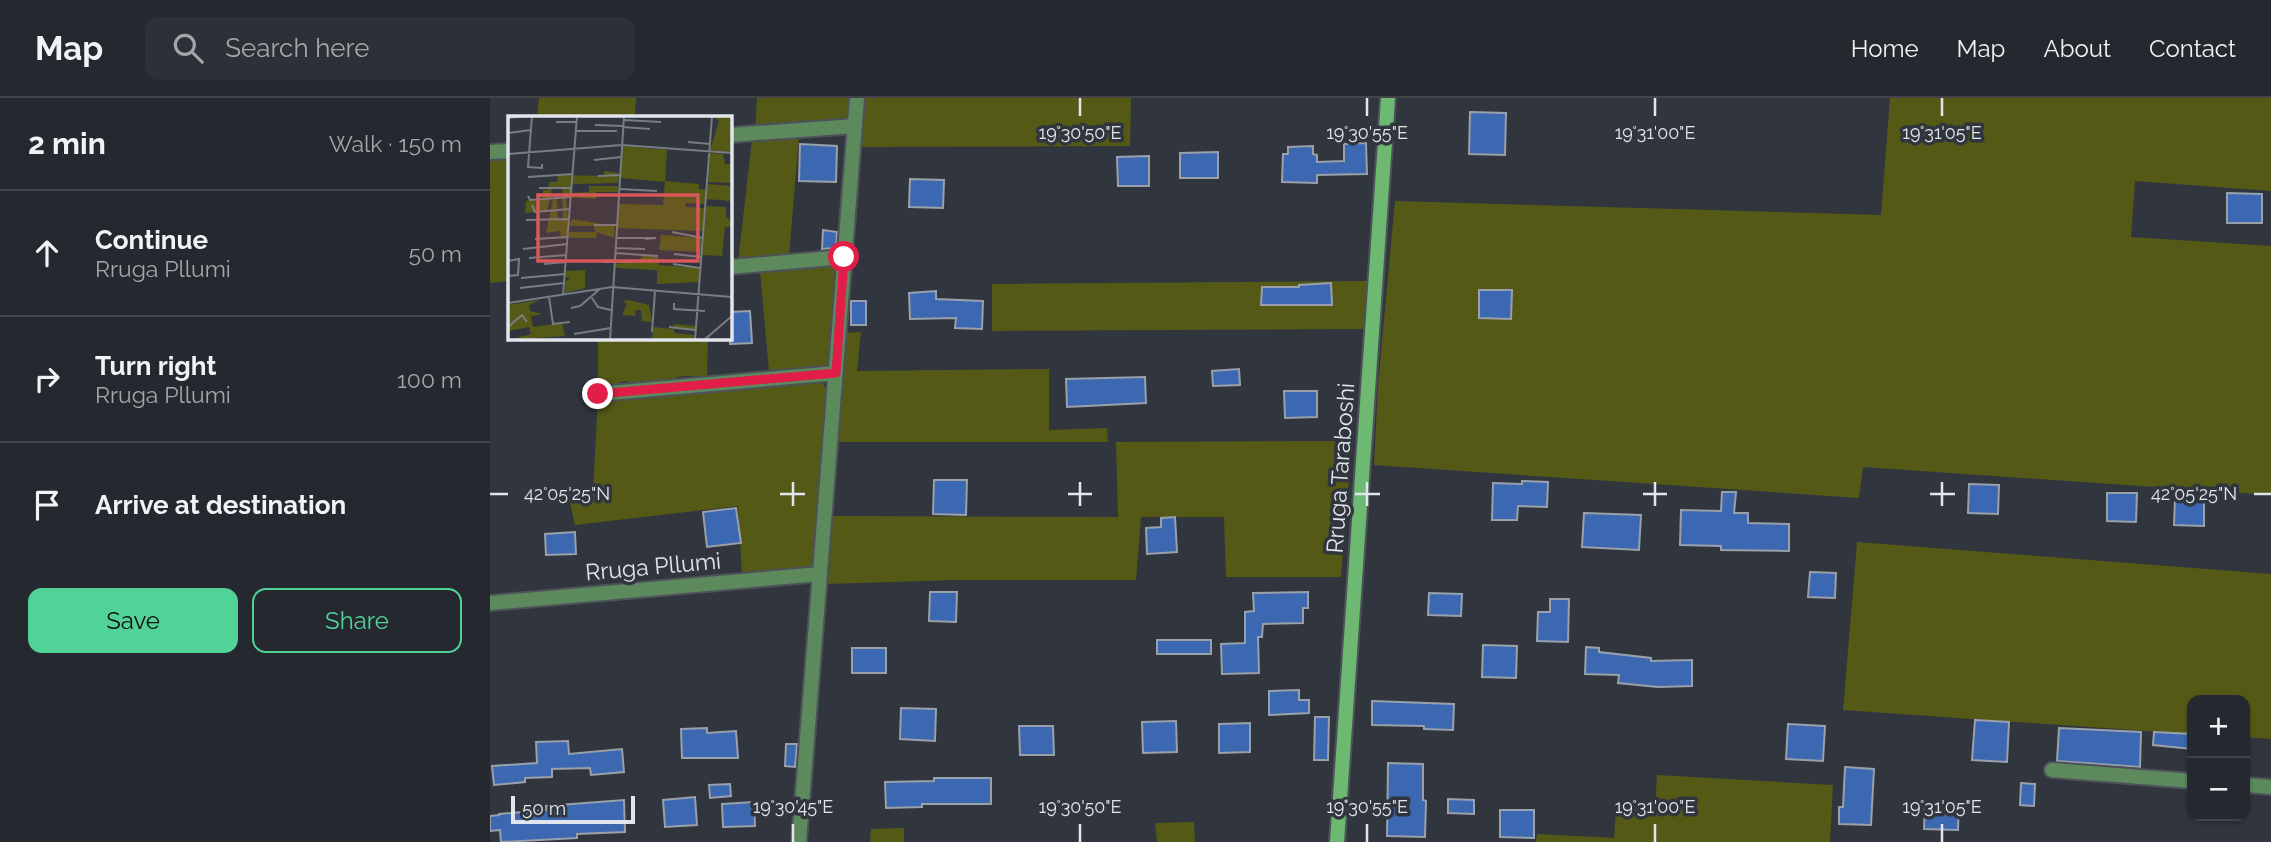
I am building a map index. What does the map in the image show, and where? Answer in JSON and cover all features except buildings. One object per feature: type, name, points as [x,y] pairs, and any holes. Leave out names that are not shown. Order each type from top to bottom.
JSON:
[{"type":"street","points":[[799,842],[798,770],[820,574],[857,98]]},
{"type":"street","name":"Rruga Taraboshi","points":[[1337,842],[1388,98]]},
{"type":"street","points":[[732,135],[855,126]]},
{"type":"street","points":[[490,152],[508,151]]},
{"type":"street","points":[[732,267],[844,257]]},
{"type":"street","points":[[598,394],[836,373]]},
{"type":"street","name":"Rruga Pllumi","points":[[490,603],[820,574]]},
{"type":"street","points":[[2052,770],[2187,781]]},
{"type":"street","points":[[2250,785],[2271,787]]},
{"type":"green space","points":[[539,98],[636,98],[635,116],[537,116]]},
{"type":"green space","points":[[757,98],[851,98],[849,118],[846,123],[755,129]]},
{"type":"green space","points":[[862,98],[1131,98],[1130,146],[858,147]]},
{"type":"green space","points":[[1890,98],[2271,98],[2271,191],[2135,181],[2131,237],[2271,246],[2271,495],[1863,467],[1859,498],[1374,465],[1378,385],[1395,201],[1881,215]]},
{"type":"green space","points":[[799,136],[789,256],[738,262],[752,140]]},
{"type":"green space","points":[[508,158],[508,281],[490,283],[490,159]]},
{"type":"green space","points":[[829,264],[836,270],[829,363],[825,367],[769,372],[760,270]]},
{"type":"green space","points":[[1369,281],[1366,329],[992,331],[992,284]]},
{"type":"green space","points":[[861,332],[857,371],[1049,369],[1049,430],[1107,428],[1108,442],[836,442],[843,333]]},
{"type":"green space","points":[[598,340],[708,340],[707,378],[685,376],[632,384],[628,381],[598,388]]},
{"type":"green space","points":[[821,381],[828,392],[812,567],[805,571],[742,576],[738,506],[575,525],[568,494],[593,492],[598,398]]},
{"type":"green space","points":[[1352,441],[1341,577],[1226,577],[1224,517],[1141,517],[1136,580],[955,580],[824,584],[830,516],[1118,517],[1116,442]]},
{"type":"green space","points":[[1857,542],[2271,574],[2271,739],[2250,737],[2250,695],[2187,695],[2187,734],[1843,710]]},
{"type":"green space","points":[[1657,775],[1833,785],[1830,842],[1536,842],[1537,834],[1614,838],[1616,808],[1655,811]]},
{"type":"green space","points":[[1194,822],[1195,842],[1157,842],[1155,823]]},
{"type":"green space","points":[[904,828],[904,842],[870,842],[871,829]]},
{"type":"route","points":[[598,394],[836,373],[844,257]]}]
